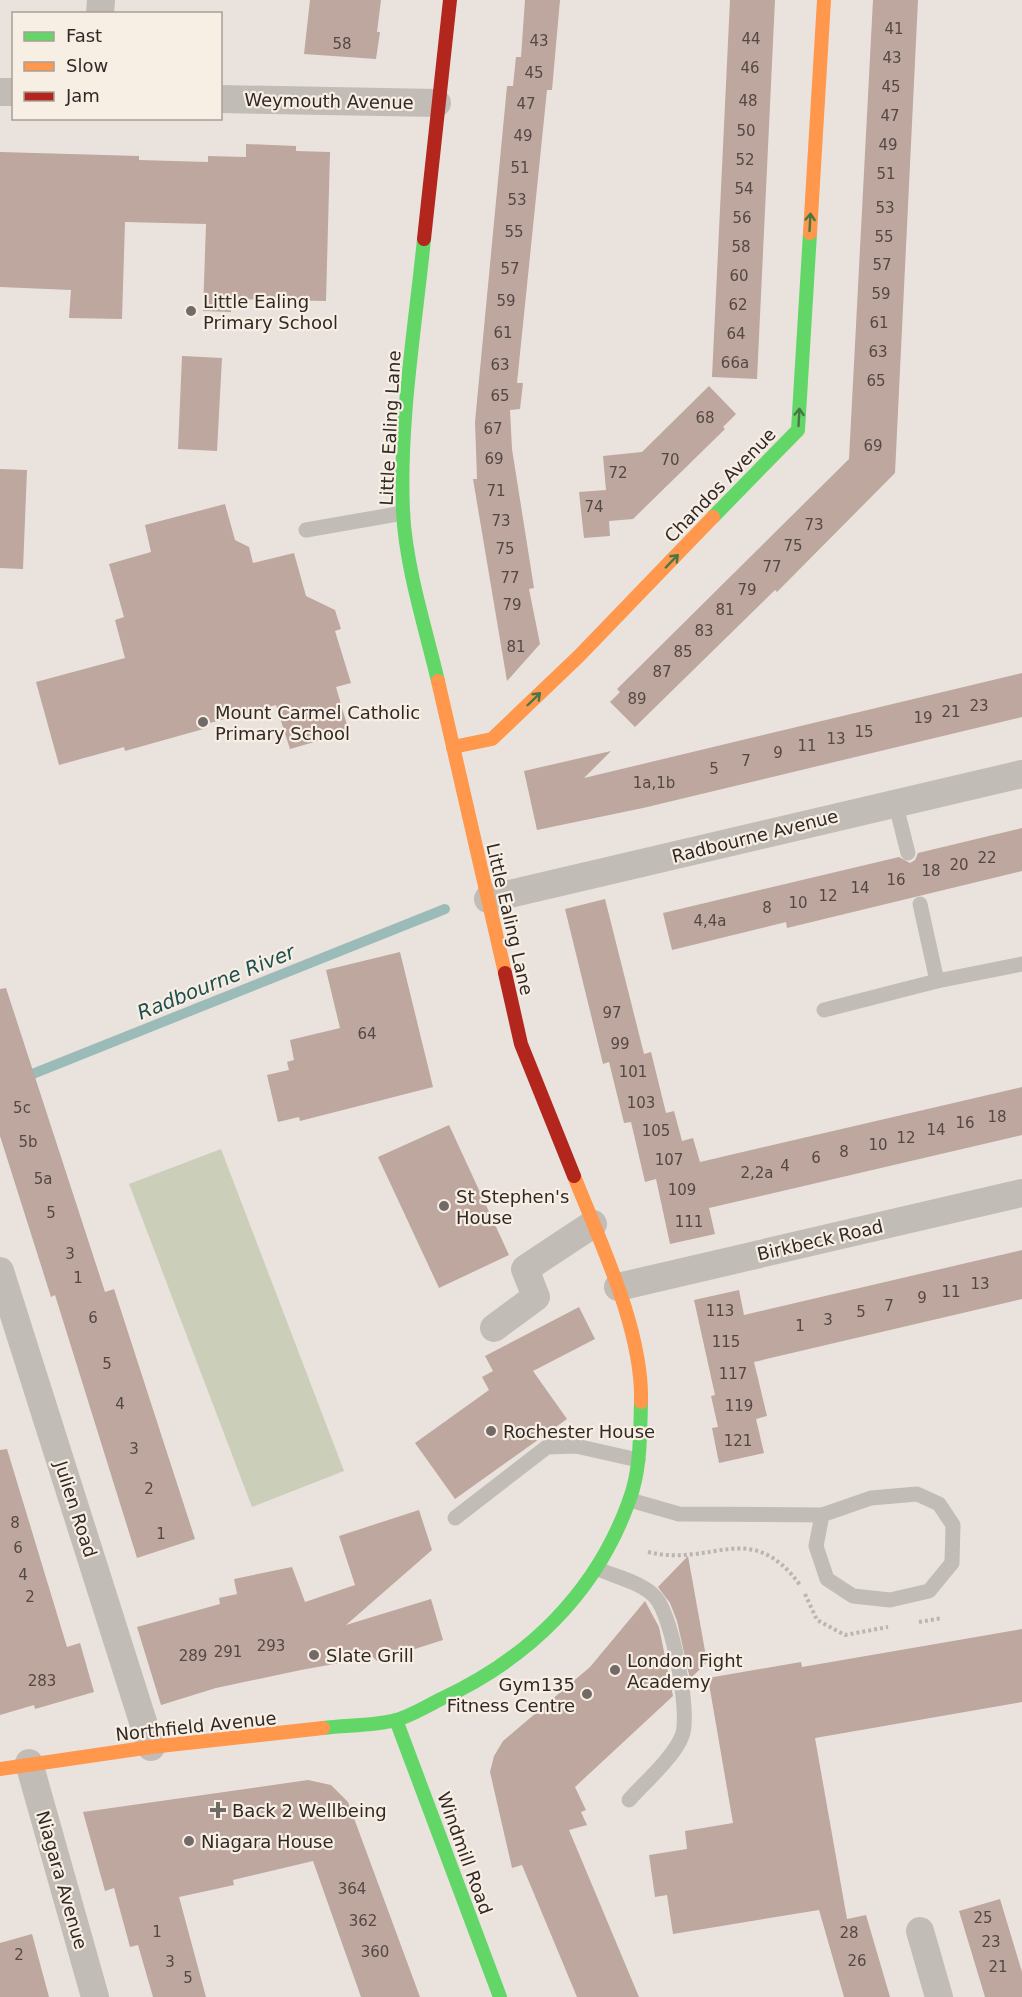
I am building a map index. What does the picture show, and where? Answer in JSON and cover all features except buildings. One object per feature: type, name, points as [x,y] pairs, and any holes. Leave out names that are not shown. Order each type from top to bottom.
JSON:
[{"type":"main road","name":"Little Ealing Lane","points":[[396,1720],[478,1682],[526,1648],[558,1619],[598,1569],[630,1500],[638,1460],[640,1390],[635,1353],[618,1287],[521,1044],[411,566],[403,513],[404,429],[437,103],[450,0]]},
{"type":"main road","name":"Chandos Avenue","points":[[453,747],[492,739],[579,656],[798,430],[824,0]]},
{"type":"main road","name":"Northfield Avenue","points":[[0,1769],[29,1763],[396,1720]]},
{"type":"main road","name":"Windmill Road","points":[[396,1720],[500,1997]]},
{"type":"street","name":"Weymouth Avenue","points":[[222,99],[437,103]]},
{"type":"street","name":"Radbourne Avenue","points":[[488,899],[1022,774]]},
{"type":"street","name":"Birkbeck Road","points":[[618,1287],[1022,1193]]},
{"type":"street","points":[[494,1328],[536,1297],[525,1269],[593,1224]]},
{"type":"street","name":"Julien Road","points":[[0,1271],[151,1748]]},
{"type":"street","name":"Niagara Avenue","points":[[29,1763],[95,1997]]},
{"type":"street","points":[[920,1931],[939,1997]]},
{"type":"lane","points":[[306,530],[403,513]]},
{"type":"lane","points":[[895,802],[908,853]]},
{"type":"lane","points":[[920,904],[937,981]]},
{"type":"lane","points":[[824,1010],[937,981],[1022,964]]},
{"type":"lane","points":[[455,1518],[547,1448],[576,1446],[638,1460]]},
{"type":"lane","points":[[630,1500],[679,1514],[822,1515],[871,1498],[917,1494],[939,1504],[953,1525],[952,1563],[929,1591],[890,1600],[853,1596],[827,1579],[816,1546],[822,1515]]},
{"type":"lane","points":[[598,1569],[649,1591],[656,1598],[667,1614],[676,1651],[683,1736],[672,1752],[629,1800]]},
{"type":"path","points":[[648,1552],[667,1557],[744,1547],[766,1551],[786,1566],[800,1584],[817,1620],[845,1635],[896,1626]]},
{"type":"path","points":[[908,1624],[942,1618]]},
{"type":"green space","points":[[221,1149],[344,1471],[252,1507],[129,1184]]},
{"type":"waterway","name":"Radbourne River","points":[[0,1087],[445,909]]},
{"type":"traffic: fast","points":[[713,517],[798,430],[810,233]]},
{"type":"traffic: fast","points":[[424,239],[403,444],[403,512],[412,576],[438,681]]},
{"type":"traffic: fast","points":[[323,1728],[387,1722],[413,1713],[473,1683],[530,1643],[555,1620],[578,1594],[598,1565],[629,1501],[638,1464],[641,1402]]},
{"type":"traffic: fast","points":[[396,1720],[500,1997]]},
{"type":"traffic: slow","points":[[810,233],[824,0]]},
{"type":"traffic: slow","points":[[453,747],[492,739],[579,656],[713,517]]},
{"type":"traffic: slow","points":[[438,681],[505,973]]},
{"type":"traffic: slow","points":[[574,1176],[628,1316],[640,1374],[641,1402]]},
{"type":"traffic: slow","points":[[0,1769],[151,1747],[323,1728]]},
{"type":"traffic: jam","points":[[424,239],[450,0]]},
{"type":"traffic: jam","points":[[505,973],[521,1044],[574,1176]]},
{"type":"place","name":"Little Ealing Primary School","points":[[191,311]]},
{"type":"place","name":"Mount Carmel Catholic Primary School","points":[[203,722]]},
{"type":"place","name":"St Stephen's House","points":[[444,1206]]},
{"type":"place","name":"Rochester House","points":[[491,1431]]},
{"type":"place","name":"Slate Grill","points":[[314,1655]]},
{"type":"place","name":"London Fight Academy","points":[[615,1670]]},
{"type":"place","name":"Gym135 Fitness Centre","points":[[587,1694]]},
{"type":"place","name":"Back 2 Wellbeing","points":[[218,1810]]},
{"type":"place","name":"Niagara House","points":[[189,1841]]}]
